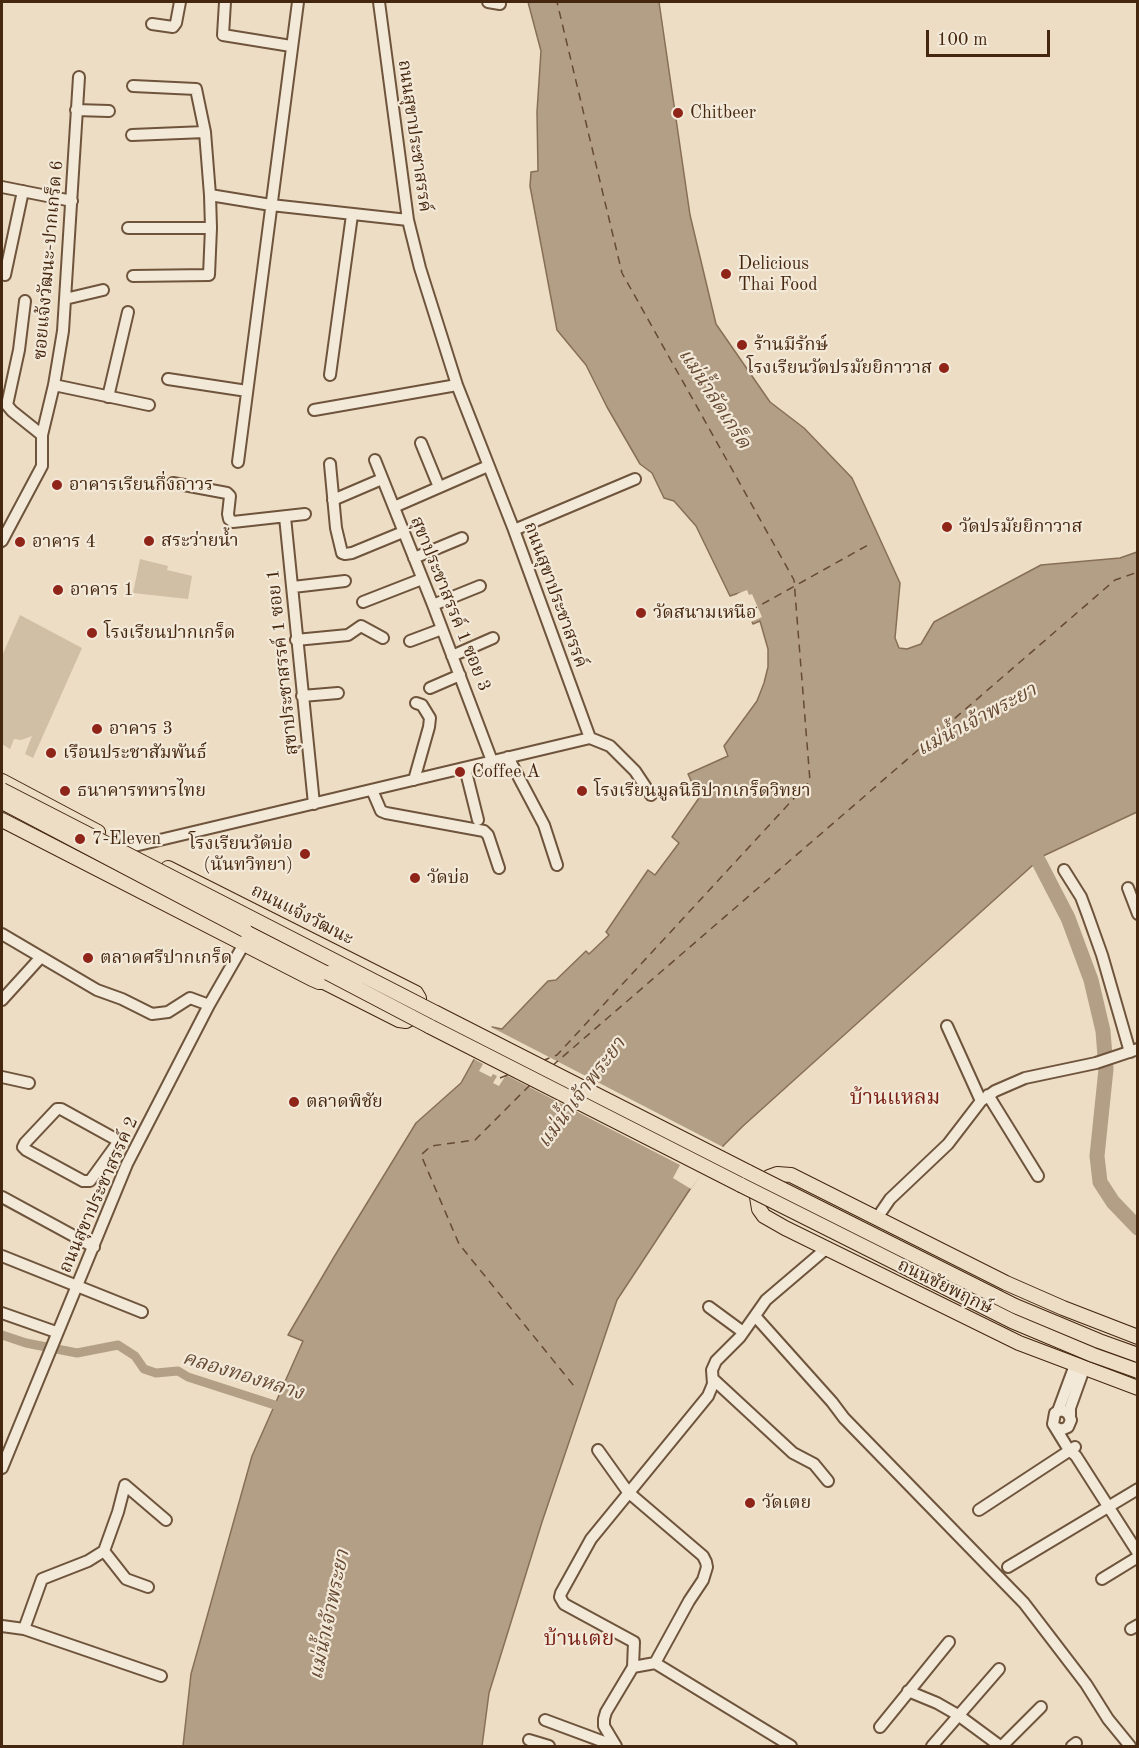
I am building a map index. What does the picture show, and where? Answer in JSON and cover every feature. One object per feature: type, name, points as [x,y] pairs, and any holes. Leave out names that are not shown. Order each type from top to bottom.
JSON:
[{"type":"main road","name":"ถนนแจ้งวัฒนะ","points":[[2,782],[126,848],[291,928],[416,993],[419,998],[419,1008],[415,1016],[406,1021],[399,1020],[324,982],[312,979],[245,937],[2,802]]},
{"type":"main road","name":"ถนนแจ้งวัฒนะ","points":[[2,790],[745,1178]]},
{"type":"main road","points":[[2,811],[245,937]]},
{"type":"main road","name":"ถนนแจ้งวัฒนะ","points":[[2,820],[109,875],[245,937],[745,1178]]},
{"type":"main road","points":[[109,875],[126,848]]},
{"type":"main road","points":[[324,982],[335,965],[338,954]]},
{"type":"main road","name":"ถนนชัยพฤกษ์","points":[[1137,1337],[1032,1295],[791,1175],[783,1173],[769,1177],[760,1185],[757,1197],[759,1209],[764,1216],[1019,1343],[1137,1388]]},
{"type":"main road","name":"ถนนชัยพฤกษ์","points":[[745,1178],[1016,1306],[1137,1355]]},
{"type":"main road","name":"ถนนชัยพฤกษ์","points":[[745,1178],[1012,1321],[1137,1371]]},
{"type":"main road","points":[[1019,1343],[1039,1344],[1045,1340],[1053,1327],[1051,1313],[1047,1306],[1032,1295]]},
{"type":"street","points":[[153,24],[173,27],[176,24],[180,2]]},
{"type":"street","points":[[225,2],[223,35],[291,45]]},
{"type":"street","points":[[238,462],[298,2]]},
{"type":"street","name":"ถนนสุขาประชาสรรค์","points":[[379,2],[408,220],[439,331],[457,385],[514,530],[590,738]]},
{"type":"street","points":[[488,2],[500,4]]},
{"type":"street","name":"ซอยแจ้งวัฒนะ-ปากเกร็ด 6","points":[[2,541],[42,466],[42,435],[54,385],[63,331],[79,77]]},
{"type":"street","points":[[133,86],[196,89],[205,132],[211,228],[209,275],[133,276]]},
{"type":"street","points":[[76,110],[109,111]]},
{"type":"street","points":[[132,135],[205,132]]},
{"type":"street","points":[[2,187],[72,201]]},
{"type":"street","points":[[5,275],[5,259],[22,191]]},
{"type":"street","points":[[210,195],[271,206],[408,220]]},
{"type":"street","points":[[330,375],[352,215]]},
{"type":"street","points":[[128,228],[211,228]]},
{"type":"street","points":[[65,299],[104,290]]},
{"type":"street","points":[[25,301],[19,350],[7,405],[42,435]]},
{"type":"street","points":[[108,397],[128,312]]},
{"type":"street","points":[[168,379],[248,391]]},
{"type":"street","points":[[54,385],[149,405]]},
{"type":"street","points":[[314,410],[457,385]]},
{"type":"street","points":[[421,443],[440,487]]},
{"type":"street","name":"สุขาประชาสรรค์ 1 ซอย 3","points":[[375,460],[492,761]]},
{"type":"street","points":[[330,464],[336,528],[341,550],[345,554],[403,532]]},
{"type":"street","points":[[394,507],[488,466]]},
{"type":"street","points":[[333,500],[382,479]]},
{"type":"street","points":[[514,530],[635,479]]},
{"type":"street","points":[[173,483],[227,492],[230,496],[229,519],[233,522],[305,514]]},
{"type":"street","name":"สุขาประชาสรรค์ 1 ซอย 1","points":[[285,517],[314,804]]},
{"type":"street","points":[[414,558],[462,538]]},
{"type":"street","points":[[363,602],[422,579]]},
{"type":"street","points":[[293,586],[345,581]]},
{"type":"street","points":[[433,605],[480,586]]},
{"type":"street","points":[[296,640],[348,635],[361,626],[383,638]]},
{"type":"street","points":[[410,641],[442,629]]},
{"type":"street","points":[[452,656],[493,638]]},
{"type":"street","points":[[430,688],[460,675]]},
{"type":"street","points":[[302,696],[339,693]]},
{"type":"street","points":[[414,780],[430,718],[422,705],[416,703]]},
{"type":"street","points":[[126,848],[590,738],[610,746],[635,771],[651,795]]},
{"type":"street","points":[[508,757],[544,825],[557,865]]},
{"type":"street","points":[[465,768],[478,820]]},
{"type":"street","points":[[372,790],[381,811],[386,813],[484,831],[488,834],[500,868]]},
{"type":"street","points":[[877,1218],[890,1199],[948,1144],[984,1098],[1004,1086],[1025,1078],[1095,1063],[1129,1052],[1090,922],[1081,897],[1064,870]]},
{"type":"street","points":[[1128,888],[1137,914]]},
{"type":"street","points":[[2,934],[97,990],[152,1014],[168,1012],[190,998],[209,1005]]},
{"type":"street","name":"ถนนสุขาประชาสรรค์ 2","points":[[2,1468],[75,1286],[94,1247],[134,1149],[179,1067],[245,937]]},
{"type":"street","points":[[2,1000],[41,957]]},
{"type":"street","points":[[947,1026],[984,1098],[1038,1176]]},
{"type":"street","points":[[2,1077],[29,1083]]},
{"type":"street","points":[[119,1141],[87,1182],[26,1150],[23,1146],[54,1112],[61,1109],[134,1149]]},
{"type":"street","points":[[2,1197],[94,1247]]},
{"type":"street","points":[[616,1746],[604,1726],[604,1719],[633,1667],[634,1642],[564,1604],[560,1597],[567,1579],[591,1539],[708,1396],[713,1384],[712,1370],[716,1361],[743,1332],[770,1296],[827,1248]]},
{"type":"street","points":[[2,1256],[142,1312]]},
{"type":"street","points":[[709,1308],[743,1332]]},
{"type":"street","points":[[2,1313],[54,1337]]},
{"type":"street","points":[[755,1316],[844,1418],[1024,1603],[1086,1684],[1108,1719],[1131,1746]]},
{"type":"street","points":[[1080,1367],[1058,1411],[1053,1416],[1055,1427],[1074,1451],[1137,1555],[1102,1579]]},
{"type":"street","points":[[1055,1427],[1062,1430],[1069,1421],[1080,1367]]},
{"type":"street","points":[[713,1378],[793,1454],[814,1464],[828,1481]]},
{"type":"street","points":[[1058,1411],[1065,1411],[1074,1451]]},
{"type":"street","points":[[598,1450],[628,1492],[703,1556],[707,1567],[704,1580],[689,1601],[655,1663]]},
{"type":"street","points":[[980,1510],[1074,1451]]},
{"type":"street","points":[[24,1629],[42,1580],[88,1561],[104,1551],[125,1485],[166,1520]]},
{"type":"street","points":[[1008,1567],[1137,1489]]},
{"type":"street","points":[[104,1551],[126,1579],[148,1587]]},
{"type":"street","points":[[2,1626],[24,1629],[161,1676]]},
{"type":"street","points":[[880,1727],[949,1642]]},
{"type":"street","points":[[633,1667],[655,1663],[791,1746]]},
{"type":"street","points":[[932,1746],[999,1669]]},
{"type":"street","points":[[908,1691],[958,1715],[1001,1746],[1041,1707]]},
{"type":"street","points":[[545,1720],[616,1746]]},
{"type":"street","points":[[529,1740],[549,1746]]},
{"type":"shaded area","points":[[140,559],[168,566],[167,570],[192,576],[188,599],[133,593]]},
{"type":"shaded area","points":[[20,615],[82,648],[33,758],[25,754],[32,736],[21,740],[14,739],[10,749],[2,744],[2,656]]},
{"type":"water","points":[[528,2],[659,2],[690,215],[716,324],[770,402],[804,428],[852,478],[900,583],[895,638],[899,648],[907,649],[921,644],[934,622],[1041,565],[1120,558],[1137,552],[1137,812],[1043,856],[743,1126],[700,1174],[617,1300],[542,1522],[489,1693],[482,1746],[183,1746],[191,1674],[252,1456],[303,1341],[288,1335],[416,1123],[461,1083],[492,1027],[502,1029],[548,981],[556,980],[586,951],[589,954],[609,935],[606,932],[648,870],[655,875],[679,843],[672,837],[699,798],[688,774],[728,756],[724,746],[757,701],[768,667],[768,649],[760,621],[753,624],[739,593],[730,596],[696,526],[674,501],[664,498],[652,473],[640,464],[586,365],[557,330],[530,186],[531,172],[538,171],[537,112],[541,51]]},
{"type":"pier","points":[[747,590],[749,595],[752,594],[762,617],[749,623],[737,594]]},
{"type":"pier","points":[[489,1026],[725,1148],[691,1189],[673,1178],[680,1165],[506,1075],[499,1086],[493,1083],[497,1076],[493,1074],[491,1077],[479,1071],[483,1064],[472,1058]]},
{"type":"waterway","points":[[1023,848],[1038,860],[1068,918],[1091,980],[1103,1031],[1106,1069],[1097,1156],[1100,1182],[1113,1202],[1138,1228]]},
{"type":"waterway","name":"คลองทองหลาง","points":[[2,1335],[26,1343],[77,1353],[118,1345],[135,1356],[144,1369],[156,1373],[178,1371],[188,1377],[284,1408]]},
{"type":"ferry route","points":[[542,1061],[557,1055],[810,781],[794,580],[622,273],[557,2]]},
{"type":"ferry route","points":[[750,611],[868,545]]},
{"type":"ferry route","points":[[552,1066],[1115,580],[1138,572]]},
{"type":"ferry route","points":[[500,1078],[510,1074]]},
{"type":"ferry route","points":[[530,1085],[475,1140],[431,1146],[421,1155],[459,1244],[574,1386]]},
{"type":"place","name":"Chitbeer","points":[[678,113]]},
{"type":"place","name":"Delicious Thai Food","points":[[726,274]]},
{"type":"place","name":"ร้านมีรักษ์","points":[[742,345]]},
{"type":"place","name":"โรงเรียนวัดปรมัยยิกาวาส","points":[[944,368]]},
{"type":"place","name":"อาคารเรียนกึ่งถาวร","points":[[57,485]]},
{"type":"place","name":"วัดปรมัยยิกาวาส","points":[[947,527]]},
{"type":"place","name":"สระว่ายน้ำ","points":[[149,541]]},
{"type":"place","name":"อาคาร 4","points":[[20,542]]},
{"type":"place","name":"อาคาร 1","points":[[58,590]]},
{"type":"place","name":"วัดสนามเหนือ","points":[[641,613]]},
{"type":"place","name":"โรงเรียนปากเกร็ด","points":[[92,633]]},
{"type":"place","name":"อาคาร 3","points":[[97,729]]},
{"type":"place","name":"เรือนประชาสัมพันธ์","points":[[51,753]]},
{"type":"place","name":"Coffee A","points":[[460,772]]},
{"type":"place","name":"ธนาคารทหารไทย","points":[[65,791]]},
{"type":"place","name":"โรงเรียนมูลนิธิปากเกร็ดวิทยา","points":[[582,791]]},
{"type":"place","name":"7-Eleven","points":[[80,839]]},
{"type":"place","name":"โรงเรียนวัดบ่อ (นันทวิทยา)","points":[[305,854]]},
{"type":"place","name":"วัดบ่อ","points":[[415,878]]},
{"type":"place","name":"ตลาดศรีปากเกร็ด","points":[[88,958]]},
{"type":"place","name":"ตลาดพิชัย","points":[[294,1102]]},
{"type":"place","name":"วัดเตย","points":[[750,1503]]},
{"type":"district","name":"บ้านแหลม","points":[[895,1098]]},
{"type":"district","name":"บ้านเตย","points":[[579,1639]]},
{"type":"water label","name":"แม่น้ำลัดเกร็ด","points":[[714,399]]},
{"type":"water label","name":"แม่น้ำเจ้าพระยา","points":[[977,720]]},
{"type":"water label","name":"แม่น้ำเจ้าพระยา","points":[[582,1093]]},
{"type":"water label","name":"แม่น้ำเจ้าพระยา","points":[[330,1615]]}]
